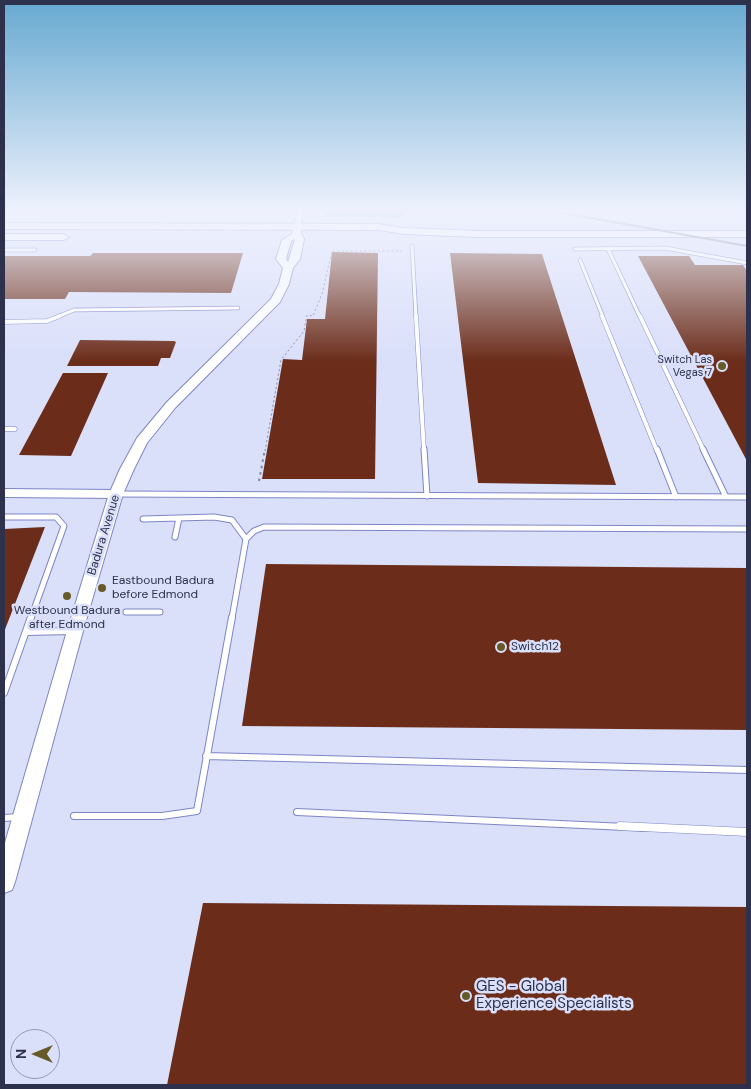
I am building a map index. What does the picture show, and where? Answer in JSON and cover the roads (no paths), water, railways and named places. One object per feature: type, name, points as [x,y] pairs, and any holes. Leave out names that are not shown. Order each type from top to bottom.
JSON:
[{"type":"main road","name":"Badura Avenue","points":[[4,882],[116,494],[126,468],[142,442],[171,405],[276,300],[284,284],[288,268],[294,260]]},
{"type":"street","points":[[4,492],[116,494]]},
{"type":"lane","points":[[413,260],[427,496]]},
{"type":"lane","points":[[580,260],[676,497]]},
{"type":"lane","points":[[613,260],[726,497]]},
{"type":"lane","points":[[730,260],[747,263]]},
{"type":"lane","points":[[4,322],[47,322],[74,310],[238,308]]},
{"type":"lane","points":[[4,429],[15,429]]},
{"type":"lane","points":[[116,494],[747,497]]},
{"type":"lane","points":[[4,517],[56,517],[64,526],[4,693]]},
{"type":"lane","points":[[143,519],[214,517],[232,520],[246,539]]},
{"type":"lane","points":[[175,537],[179,518]]},
{"type":"lane","points":[[74,816],[162,816],[197,811],[246,539],[254,531],[264,527],[747,530]]},
{"type":"lane","points":[[126,612],[160,612]]},
{"type":"lane","points":[[26,632],[76,631]]},
{"type":"lane","points":[[206,756],[747,770]]},
{"type":"lane","points":[[297,812],[747,832]]},
{"type":"lane","points":[[4,818],[23,817]]},
{"type":"place","name":"Switch Las Vegas 7","points":[[722,366]]},
{"type":"place","name":"Eastbound Badura before Edmond","points":[[102,588]]},
{"type":"place","name":"Westbound Badura after Edmond","points":[[67,596]]},
{"type":"place","name":"Switch12","points":[[501,647]]},
{"type":"place","name":"GES - Global Experience Specialists","points":[[466,996]]}]
